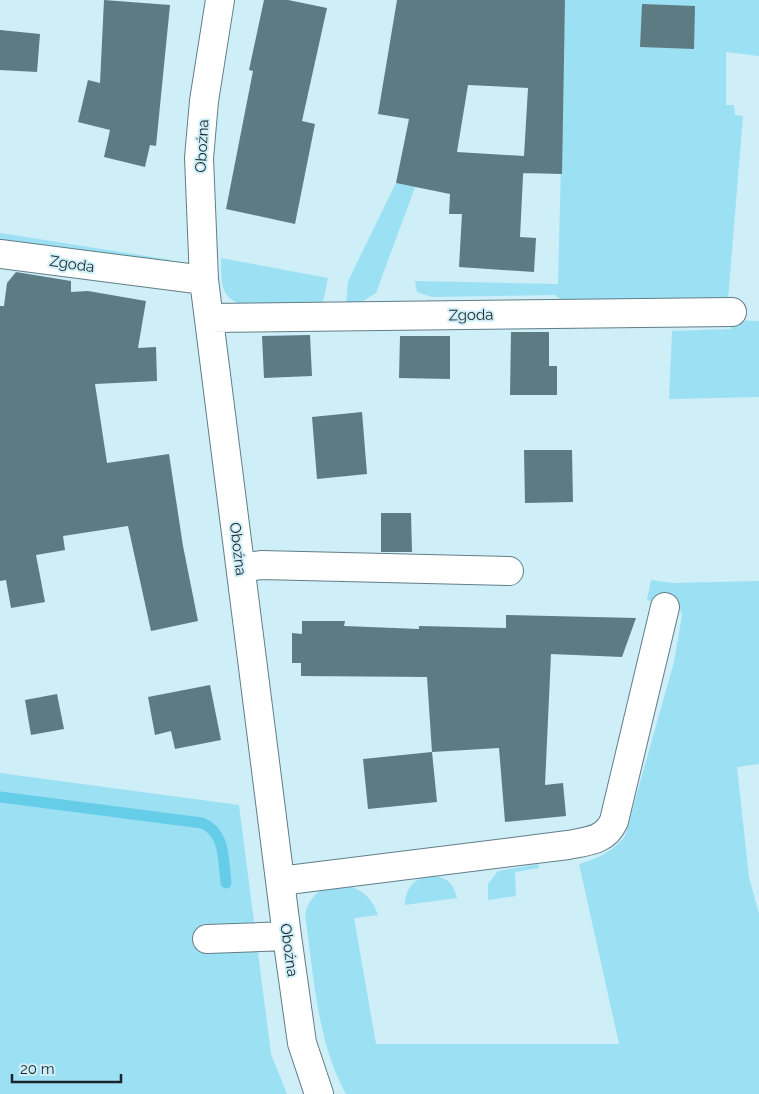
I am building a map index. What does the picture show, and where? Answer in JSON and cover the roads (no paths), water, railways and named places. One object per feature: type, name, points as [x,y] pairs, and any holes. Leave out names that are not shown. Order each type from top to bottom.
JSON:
[{"type":"street","name":"Oboźna","points":[[220,0],[204,102],[199,158],[204,280],[302,1043],[319,1094]]},
{"type":"street","name":"Zgoda","points":[[0,254],[204,280]]},
{"type":"street","name":"Zgoda","points":[[209,318],[732,312]]},
{"type":"street","points":[[241,568],[261,565],[509,571]]},
{"type":"street","points":[[280,881],[568,845],[599,839],[610,828],[614,820],[665,607]]},
{"type":"street","points":[[207,939],[287,936]]},
{"type":"waterway","points":[[0,797],[202,823],[210,828],[219,840],[222,848],[226,883]]}]
